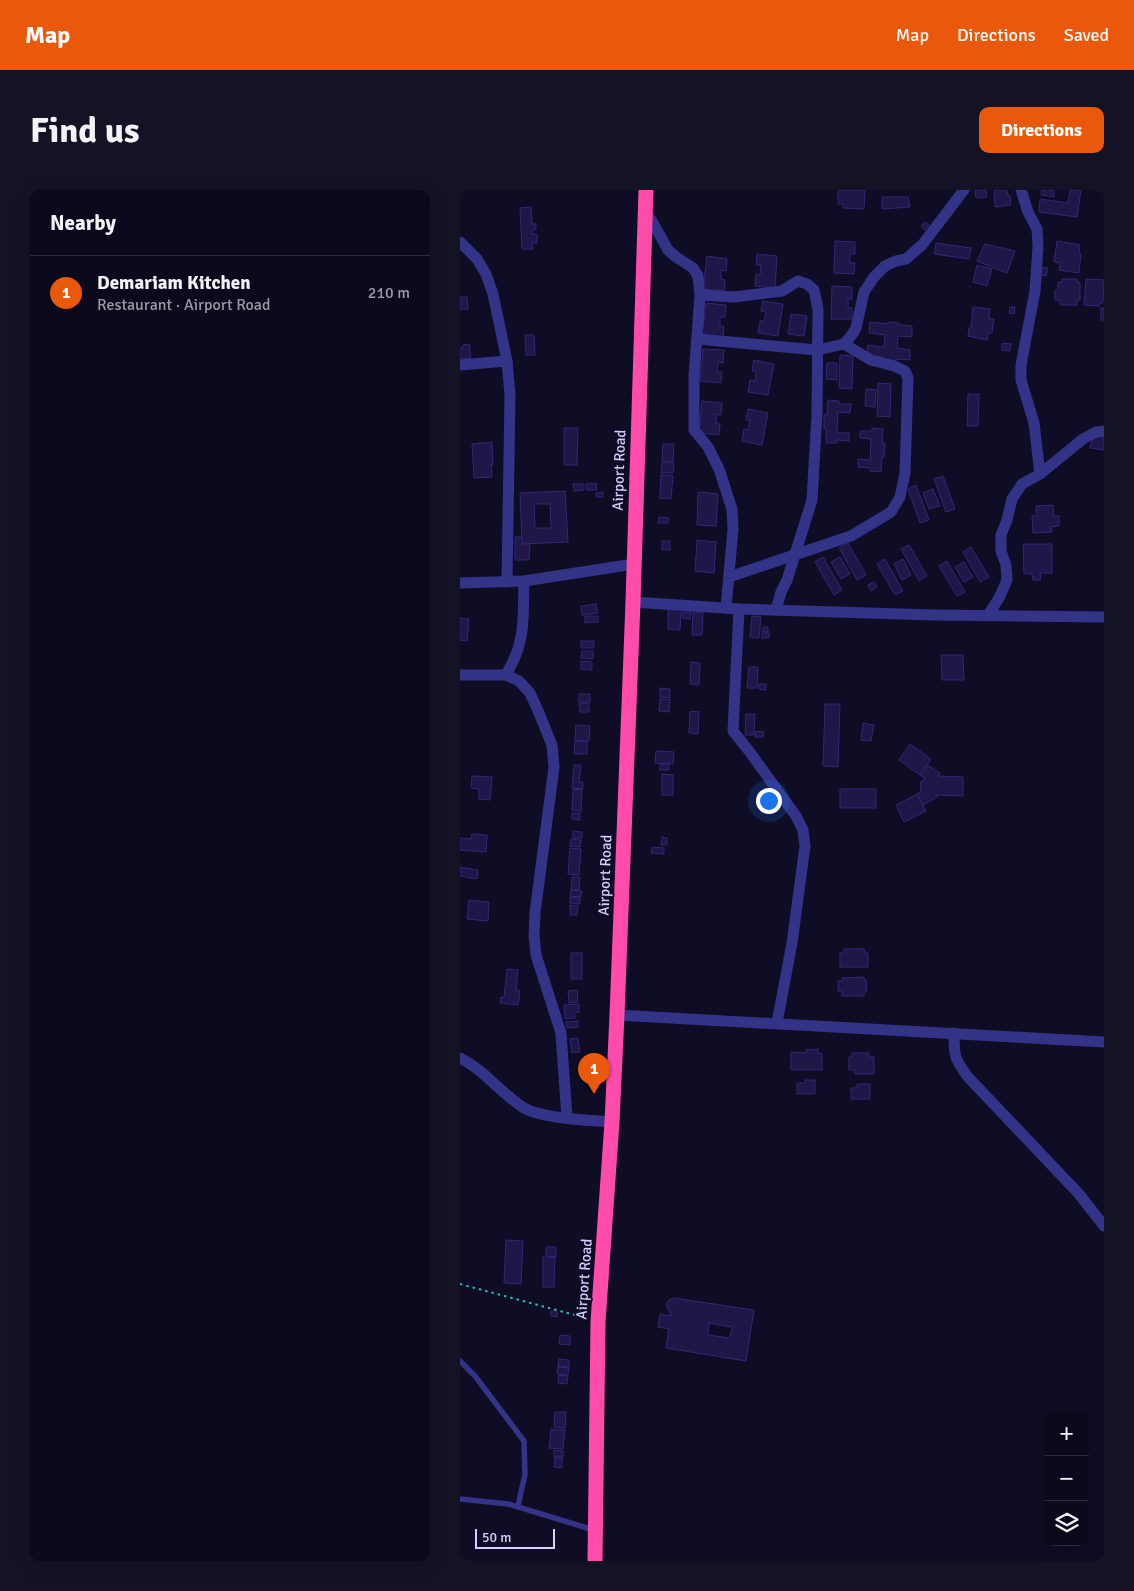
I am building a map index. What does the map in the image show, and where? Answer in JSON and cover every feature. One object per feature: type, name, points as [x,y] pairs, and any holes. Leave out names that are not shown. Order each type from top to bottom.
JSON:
[{"type":"highway","name":"Airport Road","points":[[595,1561],[598,1322],[612,1122],[617,1014],[646,190]]},
{"type":"street","points":[[697,339],[818,350],[844,344],[856,328],[864,292],[874,276],[885,266],[906,259],[922,245],[964,190]]},
{"type":"street","points":[[1021,190],[1028,212],[1037,229],[1035,291],[1021,365],[1021,380],[1034,423],[1040,474]]},
{"type":"street","points":[[646,213],[668,250],[696,270],[698,276],[700,295],[694,376],[694,430],[708,447],[719,469],[732,509],[733,529],[726,608]]},
{"type":"street","points":[[460,242],[477,259],[486,274],[507,361],[510,395],[507,582]]},
{"type":"street","points":[[700,295],[734,297],[782,291],[798,282],[807,284],[814,290],[818,309],[818,350],[817,414],[812,500],[788,580],[781,592],[776,610]]},
{"type":"street","points":[[729,577],[851,536],[891,512],[900,497],[905,473],[908,378],[905,371],[871,360],[844,344]]},
{"type":"street","points":[[460,365],[507,361]]},
{"type":"street","points":[[988,615],[999,598],[1007,580],[1006,565],[1001,551],[1001,535],[1008,520],[1012,499],[1022,484],[1040,474],[1084,439],[1096,432],[1104,431]]},
{"type":"street","points":[[460,583],[524,581],[634,564]]},
{"type":"street","points":[[506,674],[515,658],[523,628],[524,581]]},
{"type":"street","points":[[633,602],[739,609],[934,615],[1104,617]]},
{"type":"street","points":[[739,609],[733,731],[796,816],[803,830],[805,846],[792,942],[777,1023]]},
{"type":"street","points":[[460,675],[506,674],[519,681],[530,693],[552,745],[554,767],[535,913],[534,936],[536,955],[561,1032],[568,1118]]},
{"type":"street","points":[[617,1014],[1104,1042]]},
{"type":"street","points":[[954,1033],[954,1054],[968,1077],[1073,1187],[1104,1226]]},
{"type":"street","points":[[460,1058],[471,1063],[485,1074],[521,1106],[534,1112],[568,1118],[612,1122]]},
{"type":"lane","points":[[460,1361],[475,1376],[524,1441],[525,1474],[518,1506]]},
{"type":"lane","points":[[460,1499],[518,1506],[596,1531]]},
{"type":"path","points":[[460,1284],[598,1322]]},
{"type":"building","points":[[865,190],[864,209],[843,208],[843,204],[838,204],[838,191]]},
{"type":"building","points":[[975,190],[986,190],[987,197],[976,198]]},
{"type":"building","points":[[994,190],[1007,190],[1011,205],[995,207]]},
{"type":"building","points":[[1042,190],[1054,190],[1054,197],[1041,195]]},
{"type":"building","points":[[1070,190],[1081,190],[1077,217],[1039,212],[1040,199],[1068,203]]},
{"type":"building","points":[[882,197],[908,197],[910,207],[882,209]]},
{"type":"building","points":[[531,207],[532,224],[536,224],[536,230],[532,230],[532,234],[537,234],[537,243],[532,243],[533,249],[522,249],[520,208]]},
{"type":"building","points":[[925,222],[929,225],[925,230],[921,226]]},
{"type":"building","points":[[835,241],[855,242],[855,254],[850,254],[850,263],[855,263],[854,274],[834,273]]},
{"type":"building","points":[[1057,241],[1080,245],[1079,273],[1059,270],[1060,263],[1054,262]]},
{"type":"building","points":[[936,243],[971,248],[969,259],[934,254]]},
{"type":"building","points":[[985,244],[1015,251],[1007,273],[977,261]]},
{"type":"building","points":[[757,254],[777,256],[775,288],[755,286],[756,274],[760,275],[761,265],[756,265]]},
{"type":"building","points":[[707,256],[727,259],[726,271],[721,270],[721,279],[725,280],[724,291],[703,289]]},
{"type":"building","points":[[977,265],[992,269],[987,286],[973,282]]},
{"type":"building","points":[[1038,267],[1048,268],[1046,276],[1037,274]]},
{"type":"building","points":[[1062,279],[1077,279],[1077,282],[1080,282],[1080,300],[1077,300],[1077,305],[1060,305],[1060,300],[1055,300],[1055,290],[1058,290],[1058,282],[1062,282]]},
{"type":"building","points":[[1086,279],[1104,280],[1103,303],[1100,303],[1099,306],[1084,305]]},
{"type":"building","points":[[832,286],[852,287],[852,299],[848,299],[848,308],[852,308],[852,319],[831,319]]},
{"type":"building","points":[[460,297],[467,297],[468,309],[460,309]]},
{"type":"building","points":[[763,301],[783,304],[778,336],[758,333],[760,321],[764,321],[766,312],[761,311]]},
{"type":"building","points":[[706,303],[726,305],[725,317],[720,317],[720,326],[724,327],[723,338],[702,335]]},
{"type":"building","points":[[973,307],[990,309],[989,319],[994,319],[992,333],[988,333],[987,340],[968,336],[969,328],[971,328]]},
{"type":"building","points":[[1010,307],[1015,307],[1014,314],[1009,313]]},
{"type":"building","points":[[1101,308],[1104,308],[1104,320],[1101,320]]},
{"type":"building","points":[[791,314],[807,316],[804,336],[788,334]]},
{"type":"building","points":[[870,322],[899,323],[899,325],[912,326],[912,337],[898,336],[897,348],[910,350],[910,360],[883,360],[883,357],[867,356],[868,345],[884,347],[885,335],[869,333]]},
{"type":"building","points":[[525,335],[534,335],[535,355],[526,355]]},
{"type":"building","points":[[1002,343],[1011,344],[1010,351],[1002,350]]},
{"type":"building","points":[[469,344],[471,358],[460,359],[460,348],[463,345]]},
{"type":"building","points":[[703,349],[724,350],[723,363],[718,362],[717,372],[722,372],[721,383],[700,381]]},
{"type":"building","points":[[840,355],[853,356],[852,389],[839,388]]},
{"type":"building","points":[[754,360],[774,364],[768,395],[748,392],[750,380],[755,381],[756,372],[752,371]]},
{"type":"building","points":[[827,363],[837,363],[837,380],[826,379]]},
{"type":"building","points":[[878,383],[891,384],[890,417],[877,416]]},
{"type":"building","points":[[866,389],[876,390],[875,407],[865,406]]},
{"type":"building","points":[[968,394],[979,394],[978,426],[967,426]]},
{"type":"building","points":[[828,400],[839,401],[839,404],[851,404],[850,413],[838,412],[837,433],[849,433],[849,441],[837,440],[837,443],[826,443],[824,414],[827,415]]},
{"type":"building","points":[[702,401],[722,403],[721,415],[717,414],[716,424],[720,424],[719,435],[699,433]]},
{"type":"building","points":[[748,409],[768,413],[762,445],[742,441],[744,429],[748,430],[750,420],[746,420]]},
{"type":"building","points":[[564,428],[578,428],[577,465],[564,465]]},
{"type":"building","points":[[872,428],[883,429],[882,443],[885,443],[881,472],[870,471],[870,468],[858,467],[858,459],[870,460],[871,439],[860,438],[860,431],[872,431]]},
{"type":"building","points":[[1097,435],[1104,437],[1104,450],[1090,448],[1092,437]]},
{"type":"building","points":[[492,442],[492,477],[474,478],[472,444]]},
{"type":"building","points":[[663,444],[674,444],[673,462],[662,461]]},
{"type":"building","points":[[662,463],[674,463],[673,473],[661,473]]},
{"type":"building","points":[[661,475],[673,476],[671,499],[660,498]]},
{"type":"building","points":[[943,476],[955,509],[946,512],[934,479]]},
{"type":"building","points":[[596,483],[597,490],[587,490],[586,484]]},
{"type":"building","points":[[573,484],[584,484],[584,490],[574,491]]},
{"type":"building","points":[[916,485],[929,520],[920,523],[908,489]]},
{"type":"building","points":[[933,489],[940,506],[929,509],[923,493]]},
{"type":"building","points":[[565,491],[568,542],[522,544],[520,493]],"holes":[[[534,504],[550,504],[551,528],[535,528]]]},
{"type":"building","points":[[603,492],[603,497],[596,497],[596,493]]},
{"type":"building","points":[[698,492],[718,494],[716,526],[697,525]]},
{"type":"building","points":[[1053,505],[1054,516],[1059,516],[1059,526],[1051,527],[1052,532],[1033,533],[1032,516],[1037,516],[1036,506]]},
{"type":"building","points":[[659,517],[668,518],[668,523],[658,523]]},
{"type":"building","points":[[515,537],[522,537],[522,544],[530,544],[529,560],[515,560]]},
{"type":"building","points":[[697,540],[716,542],[714,573],[695,571]]},
{"type":"building","points":[[662,541],[670,541],[670,550],[662,550]]},
{"type":"building","points":[[848,543],[866,575],[857,580],[839,548]]},
{"type":"building","points":[[1023,544],[1052,544],[1052,573],[1040,573],[1041,580],[1033,580],[1032,574],[1024,574]]},
{"type":"building","points":[[909,545],[927,576],[919,581],[901,549]]},
{"type":"building","points":[[971,547],[989,577],[980,582],[963,552]]},
{"type":"building","points":[[823,557],[842,590],[834,595],[815,562]]},
{"type":"building","points":[[840,557],[850,574],[841,579],[831,562]]},
{"type":"building","points":[[885,559],[903,591],[895,595],[877,564]]},
{"type":"building","points":[[903,559],[911,575],[902,580],[894,564]]},
{"type":"building","points":[[947,561],[965,592],[957,596],[939,566]]},
{"type":"building","points":[[964,562],[973,577],[964,582],[955,567]]},
{"type":"building","points":[[874,582],[877,587],[871,591],[868,585]]},
{"type":"building","points":[[596,604],[598,613],[582,615],[581,606]]},
{"type":"building","points":[[668,608],[681,608],[680,630],[668,629]]},
{"type":"building","points":[[683,612],[691,612],[690,619],[682,618]]},
{"type":"building","points":[[693,612],[703,613],[702,635],[692,635]]},
{"type":"building","points":[[585,616],[598,616],[598,622],[585,623]]},
{"type":"building","points":[[752,616],[761,617],[759,638],[750,637]]},
{"type":"building","points":[[460,618],[469,619],[467,641],[460,640]]},
{"type":"building","points":[[763,627],[768,627],[768,632],[762,631]]},
{"type":"building","points":[[762,633],[769,633],[769,638],[762,638]]},
{"type":"building","points":[[581,641],[594,641],[594,648],[581,648]]},
{"type":"building","points":[[582,651],[593,651],[593,659],[581,658]]},
{"type":"building","points":[[941,655],[963,655],[964,680],[942,680]]},
{"type":"building","points":[[581,661],[592,662],[592,670],[581,669]]},
{"type":"building","points":[[691,662],[700,663],[699,685],[690,684]]},
{"type":"building","points":[[749,667],[758,667],[757,688],[747,688]]},
{"type":"building","points":[[759,684],[766,684],[766,690],[759,689]]},
{"type":"building","points":[[660,688],[670,689],[670,698],[660,697]]},
{"type":"building","points":[[579,694],[590,694],[590,702],[579,702]]},
{"type":"building","points":[[660,699],[670,700],[669,712],[659,711]]},
{"type":"building","points":[[589,703],[589,712],[580,712],[579,704]]},
{"type":"building","points":[[825,704],[840,704],[838,767],[823,766]]},
{"type":"building","points":[[690,711],[699,712],[698,734],[689,733]]},
{"type":"building","points":[[746,714],[755,714],[754,735],[745,735]]},
{"type":"building","points":[[863,723],[874,725],[871,741],[861,740]]},
{"type":"building","points":[[576,725],[590,726],[589,741],[575,740]]},
{"type":"building","points":[[756,731],[764,732],[763,737],[755,737]]},
{"type":"building","points":[[575,741],[587,742],[587,754],[574,754]]},
{"type":"building","points":[[910,744],[931,759],[920,775],[899,760]]},
{"type":"building","points":[[656,751],[674,752],[673,764],[655,763]]},
{"type":"building","points":[[660,764],[669,764],[669,770],[660,770]]},
{"type":"building","points":[[574,765],[581,765],[579,782],[583,782],[583,789],[572,788]]},
{"type":"building","points":[[927,765],[940,773],[939,776],[963,777],[963,796],[937,795],[937,797],[923,805],[917,794],[921,791],[920,783],[925,778],[920,775]]},
{"type":"building","points":[[662,774],[673,775],[673,795],[662,795]]},
{"type":"building","points":[[472,776],[492,777],[490,800],[479,799],[479,789],[471,788]]},
{"type":"building","points":[[573,789],[582,790],[581,811],[572,810]]},
{"type":"building","points":[[840,789],[876,789],[876,808],[840,808]]},
{"type":"building","points":[[917,794],[926,811],[904,822],[896,805]]},
{"type":"building","points":[[572,813],[580,813],[580,820],[572,819]]},
{"type":"building","points":[[573,831],[582,832],[582,838],[573,838]]},
{"type":"building","points":[[472,834],[487,835],[486,852],[460,850],[460,838],[471,839]]},
{"type":"building","points":[[662,837],[667,838],[667,845],[661,845]]},
{"type":"building","points":[[571,839],[581,840],[580,847],[570,846]]},
{"type":"building","points":[[652,847],[664,848],[664,854],[651,853]]},
{"type":"building","points":[[570,848],[581,849],[579,875],[568,874]]},
{"type":"building","points":[[460,867],[478,870],[477,879],[460,876]]},
{"type":"building","points":[[572,877],[580,877],[579,890],[571,890]]},
{"type":"building","points":[[571,890],[582,891],[581,897],[570,896]]},
{"type":"building","points":[[570,897],[580,898],[580,904],[570,903]]},
{"type":"building","points":[[469,900],[489,902],[488,921],[467,919]]},
{"type":"building","points":[[570,905],[578,906],[577,915],[570,915]]},
{"type":"building","points":[[844,949],[864,949],[865,953],[868,953],[868,967],[840,967],[840,953],[844,953]]},
{"type":"building","points":[[571,953],[582,953],[582,979],[571,979]]},
{"type":"building","points":[[507,969],[518,970],[516,990],[520,991],[518,1005],[500,1003],[501,997],[504,998]]},
{"type":"building","points":[[864,977],[867,991],[864,991],[864,996],[842,996],[842,991],[838,991],[838,981],[842,981],[842,978]]},
{"type":"building","points":[[577,990],[578,1002],[569,1003],[568,991]]},
{"type":"building","points":[[579,1004],[579,1012],[574,1013],[575,1018],[565,1019],[564,1005]]},
{"type":"building","points":[[578,1021],[578,1027],[567,1028],[566,1022]]},
{"type":"building","points":[[578,1038],[580,1052],[572,1053],[570,1039]]},
{"type":"building","points":[[818,1049],[818,1053],[822,1053],[822,1070],[791,1070],[791,1052],[806,1053],[806,1050]]},
{"type":"building","points":[[852,1053],[869,1053],[869,1057],[874,1057],[874,1074],[855,1074],[855,1070],[849,1070],[849,1057],[852,1057]]},
{"type":"building","points":[[805,1080],[815,1080],[815,1094],[797,1094],[797,1083],[805,1083]]},
{"type":"building","points":[[857,1084],[870,1084],[870,1099],[851,1099],[851,1088],[857,1088]]},
{"type":"building","points":[[506,1240],[523,1241],[521,1284],[504,1283]]},
{"type":"building","points":[[546,1247],[556,1247],[556,1257],[546,1256]]},
{"type":"building","points":[[543,1257],[555,1257],[554,1287],[543,1287]]},
{"type":"building","points":[[674,1298],[754,1310],[746,1361],[666,1348],[669,1329],[658,1327],[660,1314],[671,1316],[666,1304]],"holes":[[[709,1323],[732,1327],[730,1338],[708,1335]]]},
{"type":"building","points":[[551,1311],[557,1311],[557,1317],[551,1316]]},
{"type":"building","points":[[560,1335],[570,1336],[570,1345],[559,1344]]},
{"type":"building","points":[[559,1359],[569,1360],[569,1367],[558,1366]]},
{"type":"building","points":[[558,1367],[569,1368],[568,1375],[557,1374]]},
{"type":"building","points":[[559,1375],[568,1376],[567,1384],[558,1383]]},
{"type":"building","points":[[555,1412],[566,1412],[565,1428],[554,1427]]},
{"type":"building","points":[[551,1429],[565,1430],[563,1449],[549,1448]]},
{"type":"building","points":[[554,1450],[563,1451],[563,1457],[554,1457]]},
{"type":"building","points":[[555,1457],[562,1458],[562,1468],[554,1467]]},
{"type":"place","name":"Demariam Kitchen","points":[[594,1094]]}]
